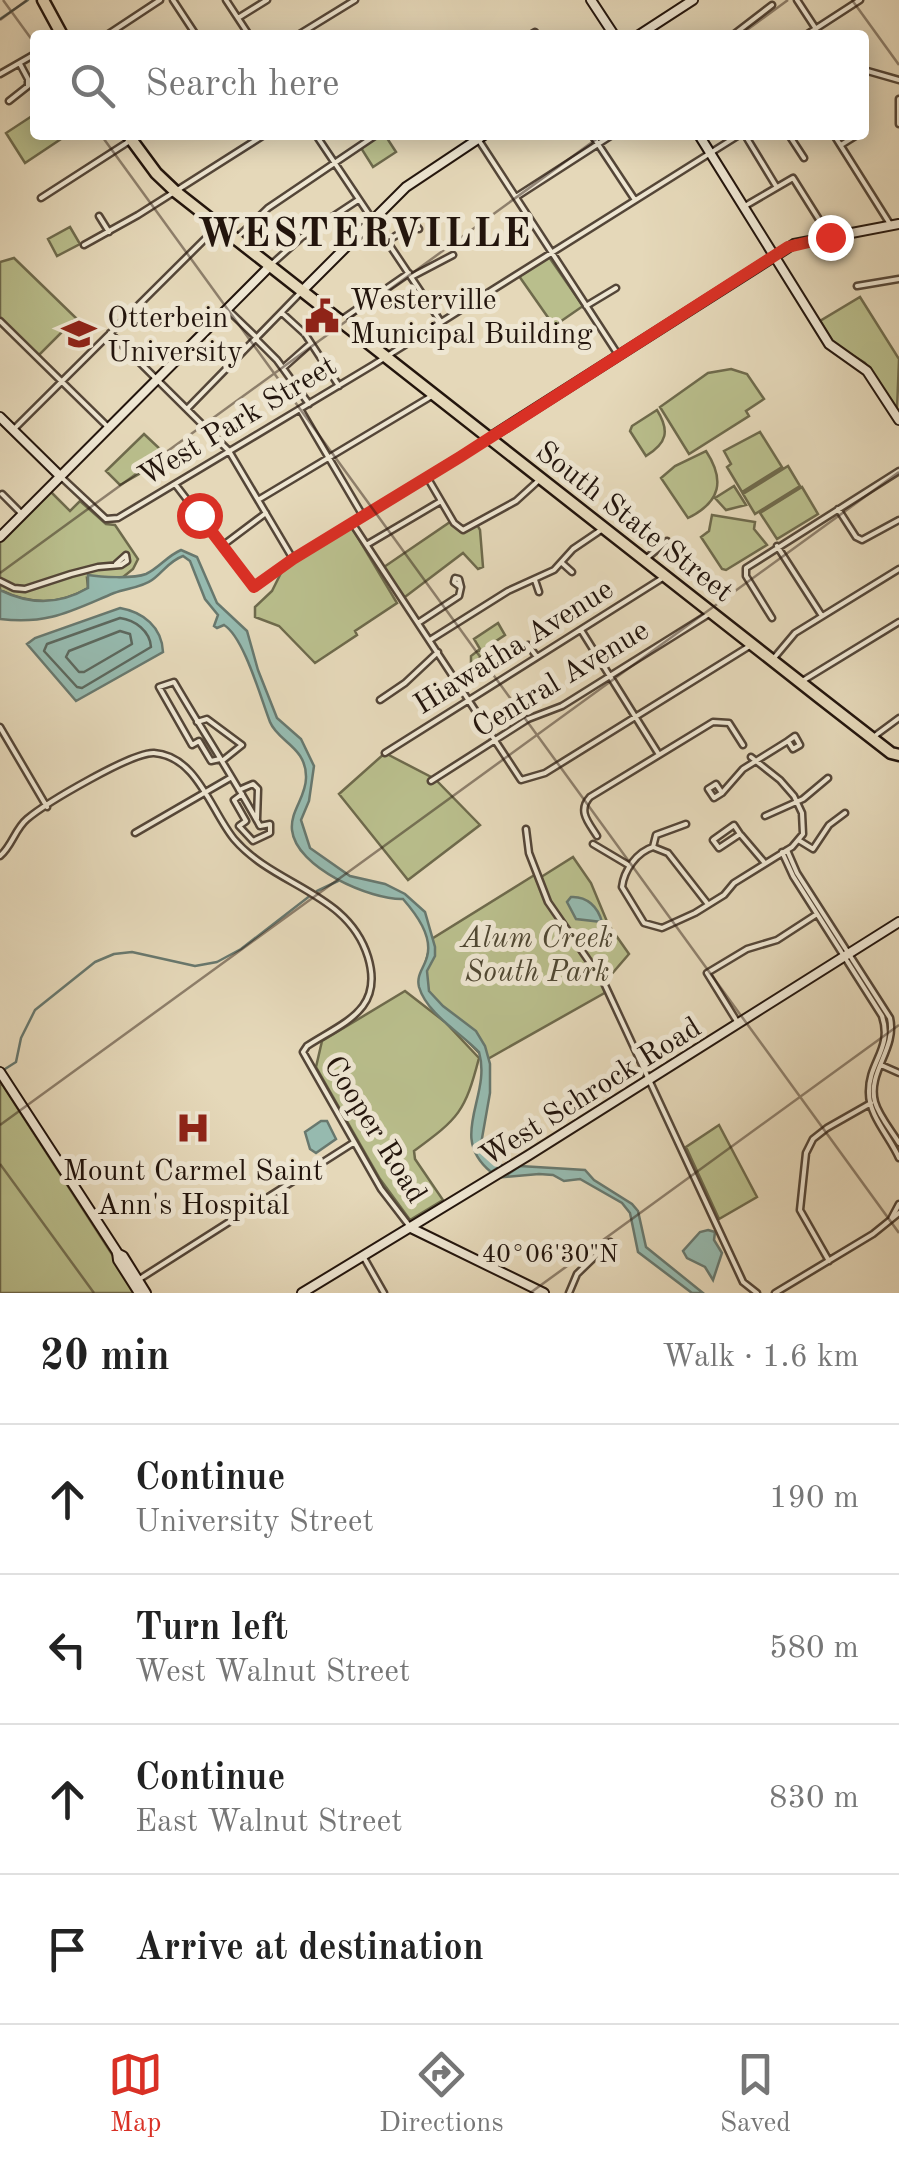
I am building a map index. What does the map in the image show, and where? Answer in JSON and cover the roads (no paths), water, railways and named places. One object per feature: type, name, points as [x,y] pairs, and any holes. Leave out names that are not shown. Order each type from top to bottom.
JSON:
[{"type":"main road","points":[[591,0],[611,30]]},
{"type":"main road","points":[[648,30],[693,0]]},
{"type":"main road","points":[[45,1],[60,30]]},
{"type":"main road","name":"South State Street","points":[[135,140],[156,172],[176,192],[896,757]]},
{"type":"main road","points":[[302,291],[409,185],[476,140]]},
{"type":"main road","points":[[702,140],[829,344],[867,371],[899,420]]},
{"type":"main road","points":[[489,438],[800,242],[895,224]]},
{"type":"main road","points":[[0,536],[270,266]]},
{"type":"main road","points":[[0,416],[60,476]]},
{"type":"main road","name":"West Schrock Road","points":[[302,1293],[530,1155],[899,922]]},
{"type":"main road","points":[[0,1072],[123,1256],[143,1293]]},
{"type":"main road","name":"Cooper Road","points":[[412,1228],[544,1293]]},
{"type":"main road","points":[[117,1252],[118,1260],[143,1293]]},
{"type":"street","points":[[115,30],[160,0]]},
{"type":"street","points":[[172,0],[193,30]]},
{"type":"street","points":[[226,0],[246,30]]},
{"type":"street","points":[[238,18],[267,0]]},
{"type":"street","points":[[306,30],[355,0]]},
{"type":"street","points":[[797,0],[816,29],[860,0]]},
{"type":"street","points":[[740,30],[772,5]]},
{"type":"street","points":[[0,74],[30,57]]},
{"type":"street","points":[[10,101],[28,86],[20,64]]},
{"type":"street","points":[[869,71],[899,80]]},
{"type":"street","points":[[899,99],[899,124]]},
{"type":"street","points":[[42,198],[131,140]]},
{"type":"street","points":[[84,245],[256,140]]},
{"type":"street","points":[[319,140],[441,322]]},
{"type":"street","points":[[235,239],[272,206],[369,140]]},
{"type":"street","points":[[483,140],[618,356]]},
{"type":"street","points":[[595,140],[635,200]]},
{"type":"street","points":[[516,197],[604,140]]},
{"type":"street","name":"West Park Street","points":[[60,476],[111,521],[300,410],[733,140]]},
{"type":"street","points":[[745,140],[776,186]]},
{"type":"street","points":[[793,140],[804,158]]},
{"type":"street","points":[[838,140],[895,224]]},
{"type":"street","points":[[841,145],[849,140]]},
{"type":"street","points":[[744,207],[792,178],[830,237]]},
{"type":"street","points":[[270,266],[302,237],[359,199]]},
{"type":"street","points":[[99,216],[108,232]]},
{"type":"street","points":[[388,241],[416,224],[419,229]]},
{"type":"street","points":[[14,430],[218,226]]},
{"type":"street","points":[[340,321],[410,275],[453,255]]},
{"type":"street","points":[[857,286],[899,279]]},
{"type":"street","points":[[586,306],[616,288]]},
{"type":"street","points":[[187,409],[302,291]]},
{"type":"street","points":[[228,309],[309,404]]},
{"type":"street","points":[[282,313],[301,330],[339,386]]},
{"type":"street","points":[[0,321],[108,428]]},
{"type":"street","points":[[110,333],[229,451],[293,559]]},
{"type":"street","points":[[282,368],[310,345]]},
{"type":"street","points":[[258,500],[434,395]]},
{"type":"street","points":[[300,410],[364,516]]},
{"type":"street","points":[[175,484],[252,587],[489,438]]},
{"type":"street","points":[[772,618],[744,572],[777,546],[899,472]]},
{"type":"street","points":[[427,477],[461,530],[516,501],[540,478]]},
{"type":"street","points":[[2,494],[22,514]]},
{"type":"street","points":[[366,545],[441,501]]},
{"type":"street","points":[[838,509],[862,540],[899,520]]},
{"type":"street","points":[[222,546],[266,513]]},
{"type":"street","points":[[352,523],[521,780],[545,773],[752,645]]},
{"type":"street","points":[[430,640],[508,591],[562,563],[573,549],[603,528]]},
{"type":"street","points":[[645,560],[667,541]]},
{"type":"street","points":[[777,546],[822,616]]},
{"type":"street","points":[[562,563],[572,572]]},
{"type":"street","points":[[0,581],[24,589],[116,564]]},
{"type":"street","points":[[772,660],[795,633],[899,569]]},
{"type":"street","name":"Hiawatha Avenue","points":[[385,753],[666,576]]},
{"type":"street","points":[[535,580],[538,592]]},
{"type":"street","points":[[418,624],[459,596],[460,587]]},
{"type":"street","name":"Central Avenue","points":[[430,782],[528,719],[562,706],[712,612]]},
{"type":"street","points":[[800,682],[899,622]]},
{"type":"street","points":[[581,630],[659,755]]},
{"type":"street","points":[[528,645],[538,658]]},
{"type":"street","points":[[380,700],[438,652]]},
{"type":"street","points":[[197,722],[207,720],[242,745],[221,760],[211,761],[199,741],[192,745],[158,689],[174,682],[197,722],[221,760],[231,778],[240,792],[260,826],[269,824],[271,832],[253,841],[240,828],[246,821],[234,802],[240,792],[252,784],[258,789],[260,808],[256,819]]},
{"type":"street","points":[[873,739],[899,718]]},
{"type":"street","points":[[598,836],[586,818],[584,805],[590,798],[713,722],[723,720],[733,727],[744,745]]},
{"type":"street","points":[[0,726],[47,807]]},
{"type":"street","points":[[722,793],[752,759],[788,740]]},
{"type":"street","name":"Cooper Road","points":[[0,856],[28,819],[126,760],[145,754],[166,755],[184,765],[225,827],[251,856],[281,878],[330,903],[354,925],[372,977],[366,1004],[303,1052],[353,1144],[412,1228]]},
{"type":"street","points":[[686,824],[656,835],[653,847],[639,854],[630,866],[622,887],[640,918],[651,927],[666,927],[708,905],[799,840],[804,824],[798,802],[782,782],[752,759]]},
{"type":"street","points":[[135,833],[231,778]]},
{"type":"street","points":[[765,816],[798,802],[828,778]]},
{"type":"street","points":[[799,840],[813,849],[829,825],[845,813]]},
{"type":"street","points":[[740,834],[718,848],[713,840],[734,825],[764,862]]},
{"type":"street","points":[[526,829],[529,853],[548,902],[601,978],[744,1282],[756,1293]]},
{"type":"street","points":[[593,844],[630,866]]},
{"type":"street","points":[[653,847],[668,854],[708,905]]},
{"type":"street","points":[[784,851],[885,1025],[886,1040],[872,1103],[899,1158]]},
{"type":"street","points":[[739,1024],[707,974],[747,948],[777,940],[819,912]]},
{"type":"street","points":[[879,1065],[899,1072]]},
{"type":"street","points":[[872,1103],[899,1143]]},
{"type":"street","points":[[829,1261],[800,1210],[806,1153],[822,1132],[872,1103]]},
{"type":"street","points":[[138,1280],[353,1144]]},
{"type":"street","points":[[891,1219],[899,1204]]},
{"type":"street","points":[[774,1293],[873,1234],[899,1213]]},
{"type":"street","points":[[569,1293],[578,1274],[610,1242]]},
{"type":"street","points":[[363,1256],[384,1293]]},
{"type":"water","points":[[181,550],[197,557],[217,603],[247,631],[277,718],[301,739],[314,766],[309,801],[301,820],[310,848],[350,876],[385,884],[405,894],[425,912],[435,947],[427,971],[429,991],[476,1031],[490,1064],[490,1093],[481,1144],[486,1156],[502,1165],[491,1172],[472,1144],[480,1085],[479,1052],[423,997],[419,979],[428,941],[422,926],[403,899],[373,894],[337,879],[320,869],[297,844],[292,823],[305,785],[302,759],[270,722],[238,642],[224,625],[214,626],[218,615],[205,599],[190,561],[183,556],[148,583],[59,615],[32,620],[0,619],[0,590],[33,600],[55,600],[88,588],[88,575],[140,576]]},
{"type":"water","points":[[120,608],[150,622],[159,635],[163,652],[76,701],[27,644]]},
{"type":"water","points":[[571,897],[591,904],[602,922],[576,919],[567,902]]},
{"type":"water","points":[[327,1121],[336,1139],[316,1153],[310,1149],[305,1132]]},
{"type":"water","points":[[520,1166],[585,1170],[632,1204],[638,1211],[646,1247],[703,1293],[692,1293],[638,1252],[630,1213],[622,1203],[580,1179],[564,1181],[539,1174],[504,1177]]},
{"type":"water","points":[[700,1232],[715,1232],[714,1240],[722,1253],[713,1280],[705,1267],[687,1258],[683,1251]]},
{"type":"waterway","points":[[0,19],[28,0]]},
{"type":"waterway","points":[[317,891],[338,881]]},
{"type":"waterway","points":[[5,1069],[16,1062],[21,1038],[35,1010],[95,962],[132,952],[195,966],[217,962],[241,949],[311,895]]},
{"type":"place","name":"Westerville Municipal Building","points":[[322,316]]},
{"type":"place","name":"Otterbein University","points":[[79,334]]},
{"type":"place","name":"Mount Carmel Saint Ann's Hospital","points":[[193,1128]]},
{"type":"district","name":"WESTERVILLE","points":[[365,232]]},
{"type":"park label","name":"Alum Creek South Park","points":[[537,954]]}]
